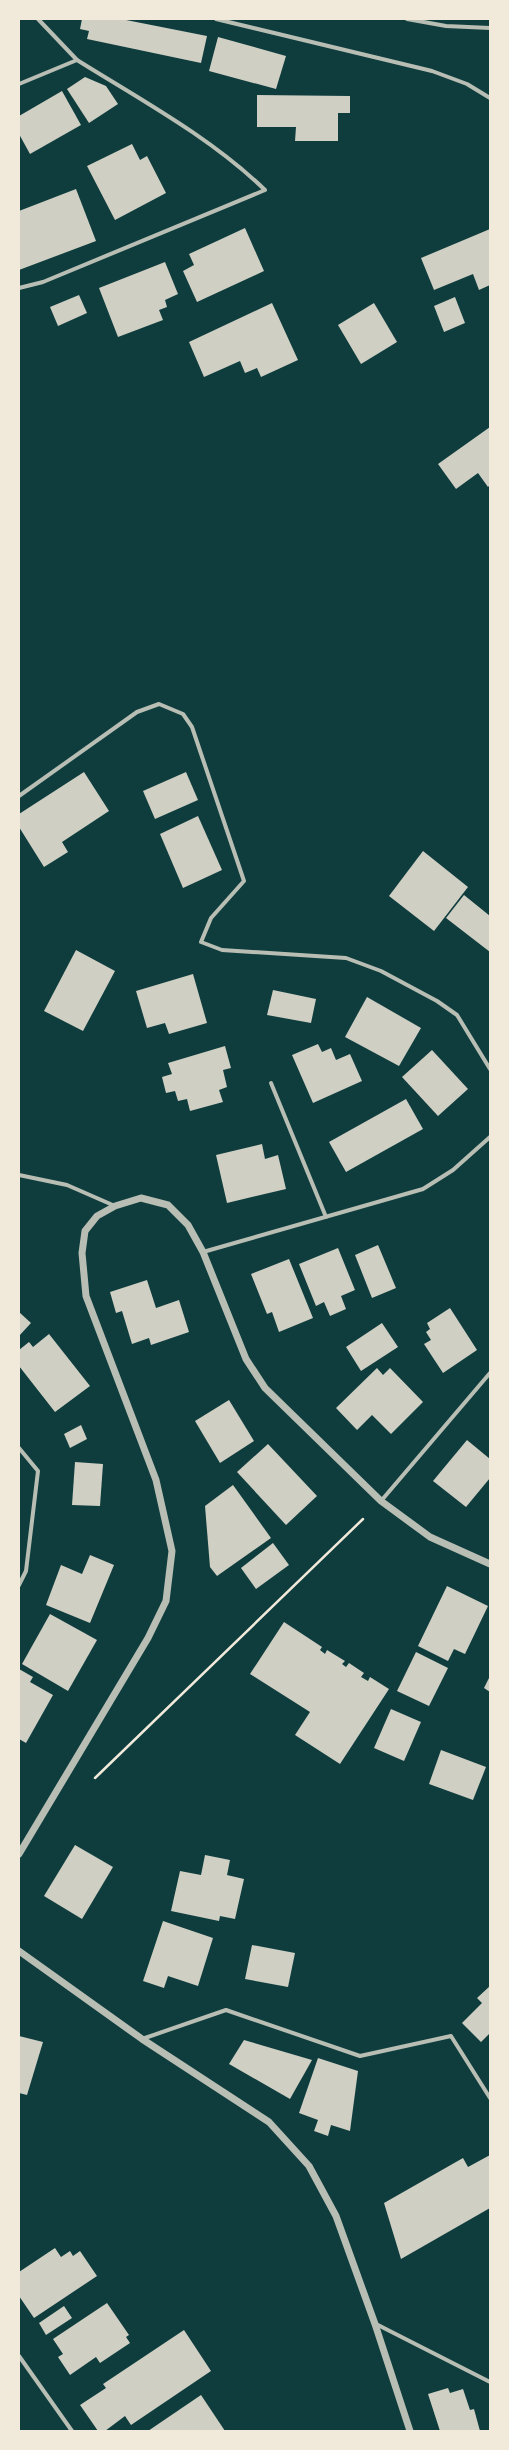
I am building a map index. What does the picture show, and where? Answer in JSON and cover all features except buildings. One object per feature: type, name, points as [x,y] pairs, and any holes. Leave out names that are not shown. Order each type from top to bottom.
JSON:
[{"type":"street","points":[[19,288],[42,282],[265,190],[241,167],[191,132],[77,60],[38,19]]},
{"type":"street","points":[[216,19],[432,71],[467,84],[490,98]]},
{"type":"street","points":[[407,19],[446,26],[490,28]]},
{"type":"street","points":[[19,84],[77,60]]},
{"type":"street","points":[[19,796],[137,712],[159,704],[183,714],[192,727],[244,881],[211,918],[201,942],[222,950],[346,958],[381,971],[437,1001],[457,1014],[490,1069]]},
{"type":"street","points":[[271,1084],[326,1217]]},
{"type":"street","points":[[203,1252],[423,1189],[453,1170],[490,1136]]},
{"type":"street","points":[[19,1175],[67,1185],[115,1206]]},
{"type":"street","points":[[19,1854],[144,1644],[166,1601],[172,1552],[156,1480],[86,1296],[82,1253],[85,1231],[97,1216],[115,1206],[141,1198],[168,1205],[188,1225],[203,1252],[246,1359],[265,1388],[382,1501],[430,1537],[490,1564]]},
{"type":"street","points":[[382,1501],[490,1373]]},
{"type":"street","points":[[19,1448],[38,1471],[26,1571],[19,1585]]},
{"type":"street","points":[[19,1951],[142,2039],[269,2122],[309,2166],[336,2216],[375,2324],[410,2431]]},
{"type":"street","points":[[142,2039],[226,2010],[360,2056],[451,2036],[490,2098]]},
{"type":"street","points":[[375,2324],[490,2382]]},
{"type":"street","points":[[19,2356],[72,2431]]},
{"type":"path","points":[[89,1784],[382,1501]]}]
